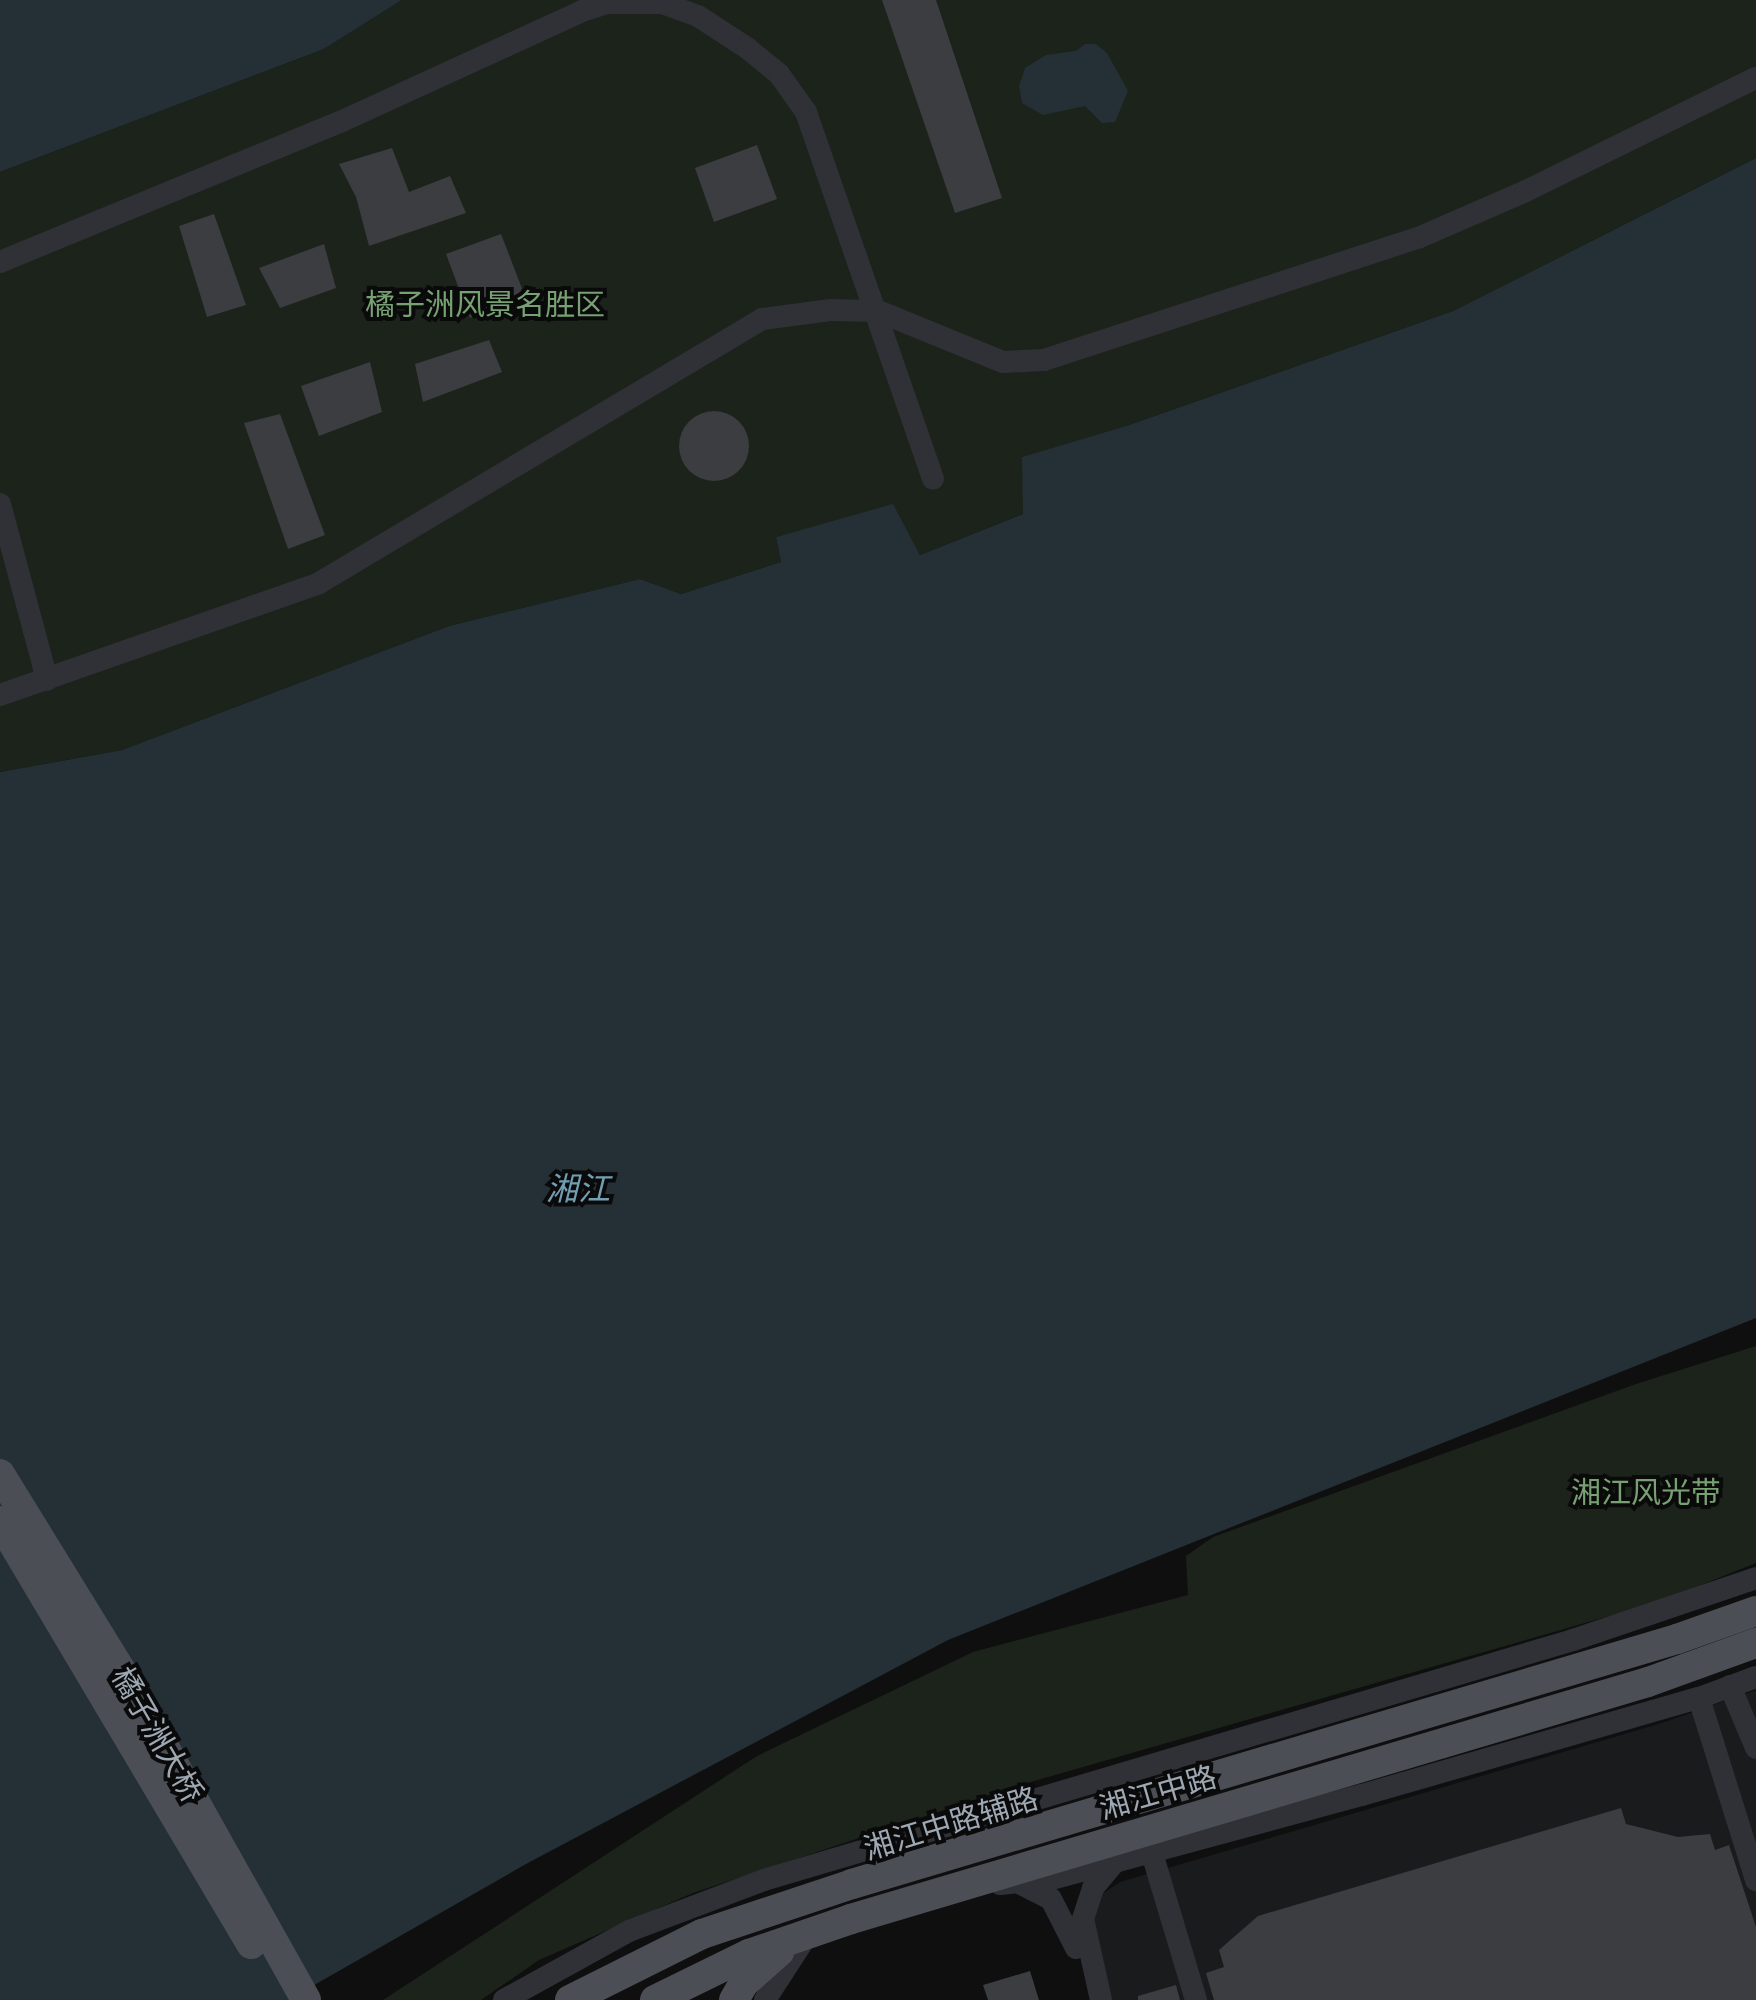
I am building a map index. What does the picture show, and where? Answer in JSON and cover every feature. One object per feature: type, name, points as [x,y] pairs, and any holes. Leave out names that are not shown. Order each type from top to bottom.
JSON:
[{"type":"main road","name":"橘子洲大桥","points":[[0,1474],[122,1672],[306,2000]]},
{"type":"main road","name":"橘子洲大桥","points":[[0,1521],[284,2000]]},
{"type":"main road","name":"湘江中路","points":[[570,2000],[702,1934],[852,1884],[1677,1639],[1756,1611]]},
{"type":"main road","name":"湘江中路","points":[[655,2000],[749,1954],[810,1932],[1648,1682],[1756,1643]]},
{"type":"main road","points":[[734,2000],[744,1982],[768,1960],[810,1932]]},
{"type":"street","points":[[0,262],[340,122],[568,17],[607,3],[662,3],[698,16],[779,74],[806,112],[933,479]]},
{"type":"street","points":[[0,694],[319,584],[762,319],[830,310],[878,311],[1003,362],[1026,363],[1086,349],[1418,238],[1526,191],[1756,78]]},
{"type":"street","points":[[0,504],[47,680]]},
{"type":"street","name":"湘江中路辅路","points":[[504,2000],[629,1931],[764,1880],[1573,1640],[1756,1578]]},
{"type":"street","name":"湘江中路","points":[[966,1883],[1014,1884],[1052,1879],[1700,1698],[1756,1676]]},
{"type":"street","points":[[1730,1686],[1756,1748]]},
{"type":"street","points":[[1700,1698],[1756,1880]]},
{"type":"street","points":[[1151,1850],[1196,2000]]},
{"type":"street","points":[[1100,2000],[1083,1918],[1093,1888],[1117,1860]]},
{"type":"street","points":[[1014,1884],[1040,1890],[1060,1910],[1072,1932],[1090,2000]]},
{"type":"street","points":[[766,2000],[810,1932]]},
{"type":"shaded area","points":[[1756,1690],[1756,2000],[1108,2000],[1090,1937],[1098,1897],[1120,1882],[1662,1723]]},
{"type":"green space","name":"橘子洲风景名胜区","points":[[402,0],[1756,0],[1756,158],[1453,311],[1129,425],[1023,457],[1023,514],[920,555],[893,505],[776,537],[781,562],[681,594],[640,579],[449,626],[122,750],[0,772],[0,172],[324,49]]},
{"type":"green space","name":"湘江风光带","points":[[1756,1346],[1756,1563],[1658,1602],[1010,1788],[693,1893],[539,1960],[481,2000],[383,2000],[757,1756],[973,1652],[1188,1595],[1186,1556],[1213,1537],[1636,1384]]},
{"type":"water","points":[[0,0],[402,0],[324,49],[0,172]]},
{"type":"water","points":[[1085,44],[1096,44],[1107,53],[1128,91],[1115,122],[1102,123],[1085,106],[1043,115],[1022,103],[1019,86],[1025,68],[1046,55],[1076,51]]},
{"type":"water","name":"湘江","points":[[1756,158],[1756,1318],[948,1640],[526,1864],[288,2000],[0,2000],[0,772],[122,750],[449,626],[640,579],[681,594],[781,562],[776,537],[893,504],[920,555],[1023,514],[1022,457],[1129,425],[1453,311]]},
{"type":"building","points":[[882,0],[936,0],[1002,198],[955,213]]},
{"type":"building","points":[[757,145],[777,199],[714,222],[695,168]]},
{"type":"building","points":[[392,148],[409,192],[450,176],[466,213],[369,246],[356,197],[339,164]]},
{"type":"building","points":[[214,214],[246,305],[207,317],[179,226]]},
{"type":"building","points":[[501,234],[528,304],[470,318],[446,254]]},
{"type":"building","points":[[324,244],[336,288],[280,308],[259,268]]},
{"type":"building","points":[[489,340],[502,372],[423,402],[415,364]]},
{"type":"building","points":[[370,362],[382,412],[319,436],[301,386]]},
{"type":"building","points":[[714,411],[739,421],[749,446],[739,471],[714,481],[689,471],[679,446],[689,421]]},
{"type":"building","points":[[280,414],[325,535],[288,549],[244,423]]},
{"type":"building","points":[[1621,1808],[1626,1824],[1678,1837],[1710,1834],[1715,1850],[1729,1845],[1756,1927],[1756,2000],[1214,2000],[1206,1973],[1224,1967],[1219,1950],[1258,1916]]},
{"type":"building","points":[[1030,1971],[1039,2000],[988,2000],[983,1985]]},
{"type":"building","points":[[1176,1985],[1180,2000],[1138,2000],[1138,1996]]}]
